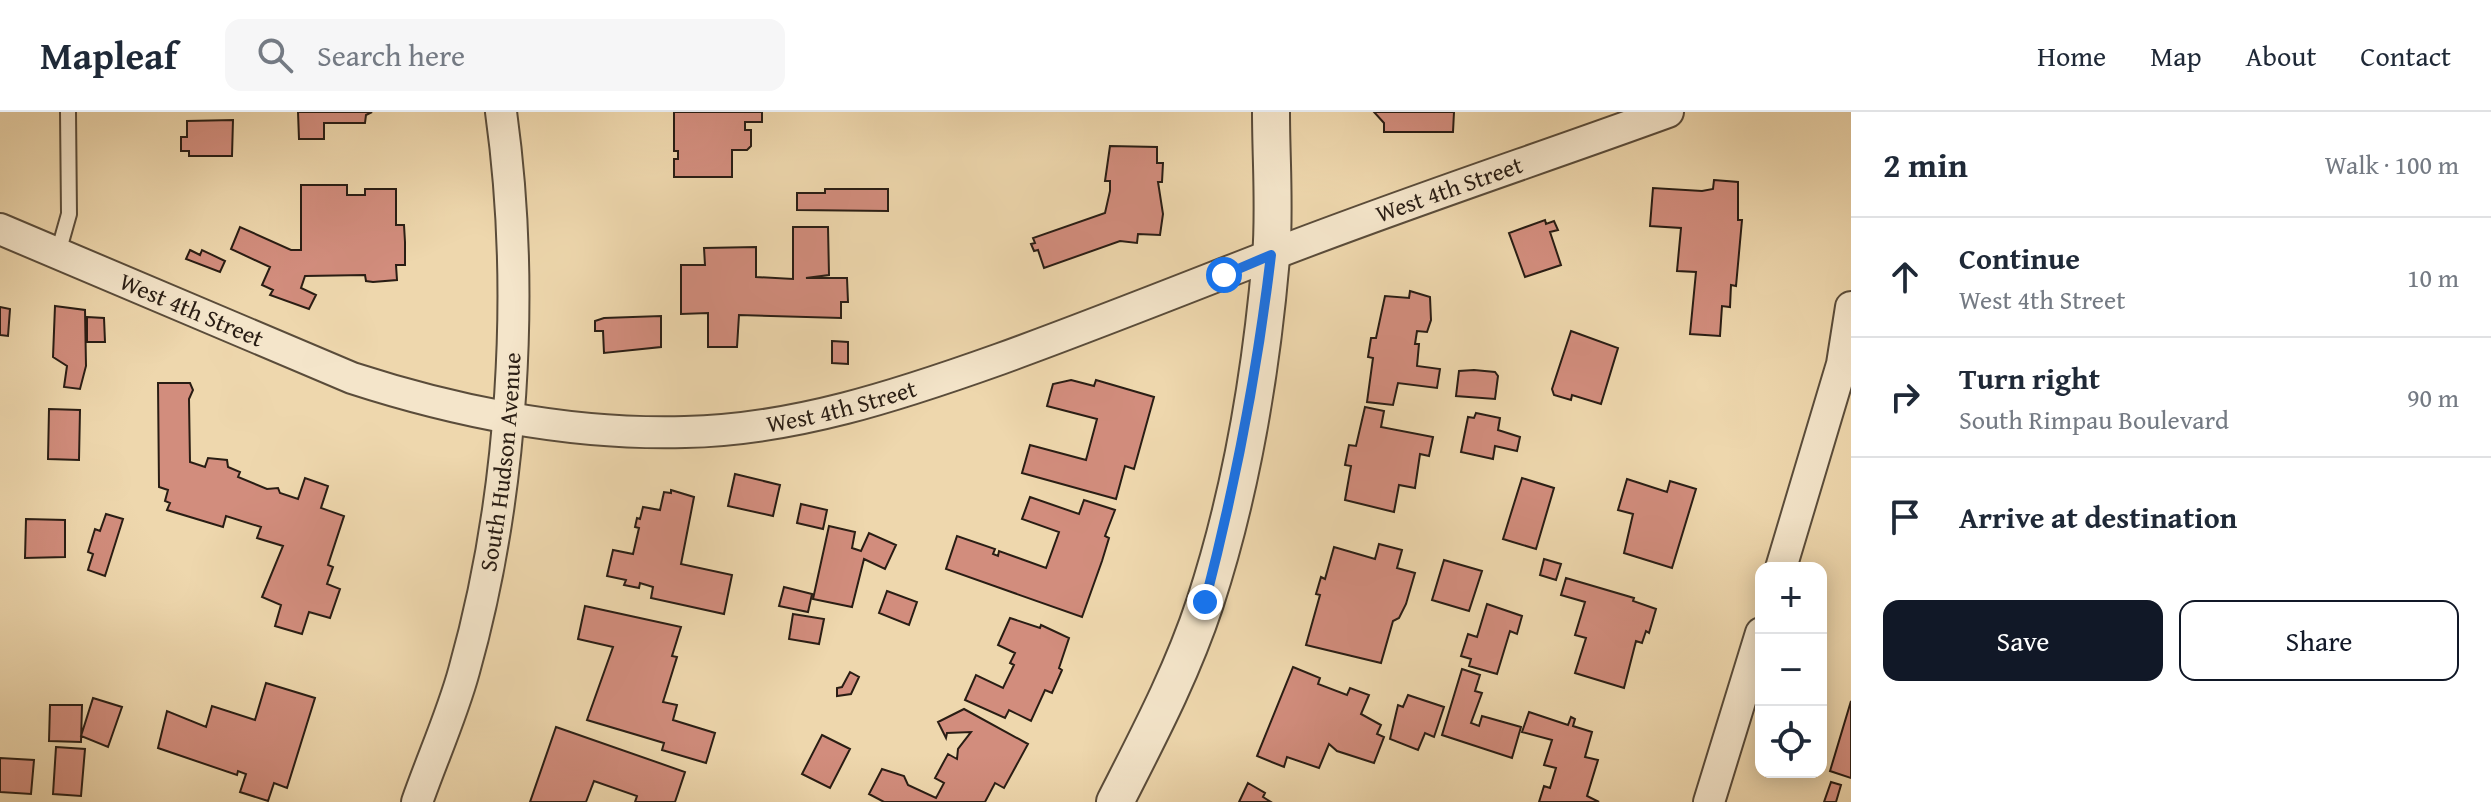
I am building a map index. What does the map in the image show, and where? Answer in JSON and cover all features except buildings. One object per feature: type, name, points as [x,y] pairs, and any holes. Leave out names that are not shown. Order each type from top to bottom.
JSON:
[{"type":"street","name":"South Hudson Avenue","points":[[417,802],[463,673],[486,581],[508,419],[512,360],[509,180],[501,112]]},
{"type":"street","points":[[1115,802],[1170,693],[1205,602],[1230,507],[1257,375],[1271,255],[1271,112]]},
{"type":"street","name":"West 4th Street","points":[[0,229],[352,378],[467,412],[615,431],[687,432],[791,419],[897,396],[1162,300],[1271,255],[1668,112]]},
{"type":"street","points":[[1783,562],[1842,364],[1851,307]]},
{"type":"street","points":[[1709,802],[1761,634]]},
{"type":"lane","points":[[58,253],[69,214],[68,112]]},
{"type":"route","points":[[1205,602],[1230,507],[1257,375],[1271,255],[1224,275]]}]
